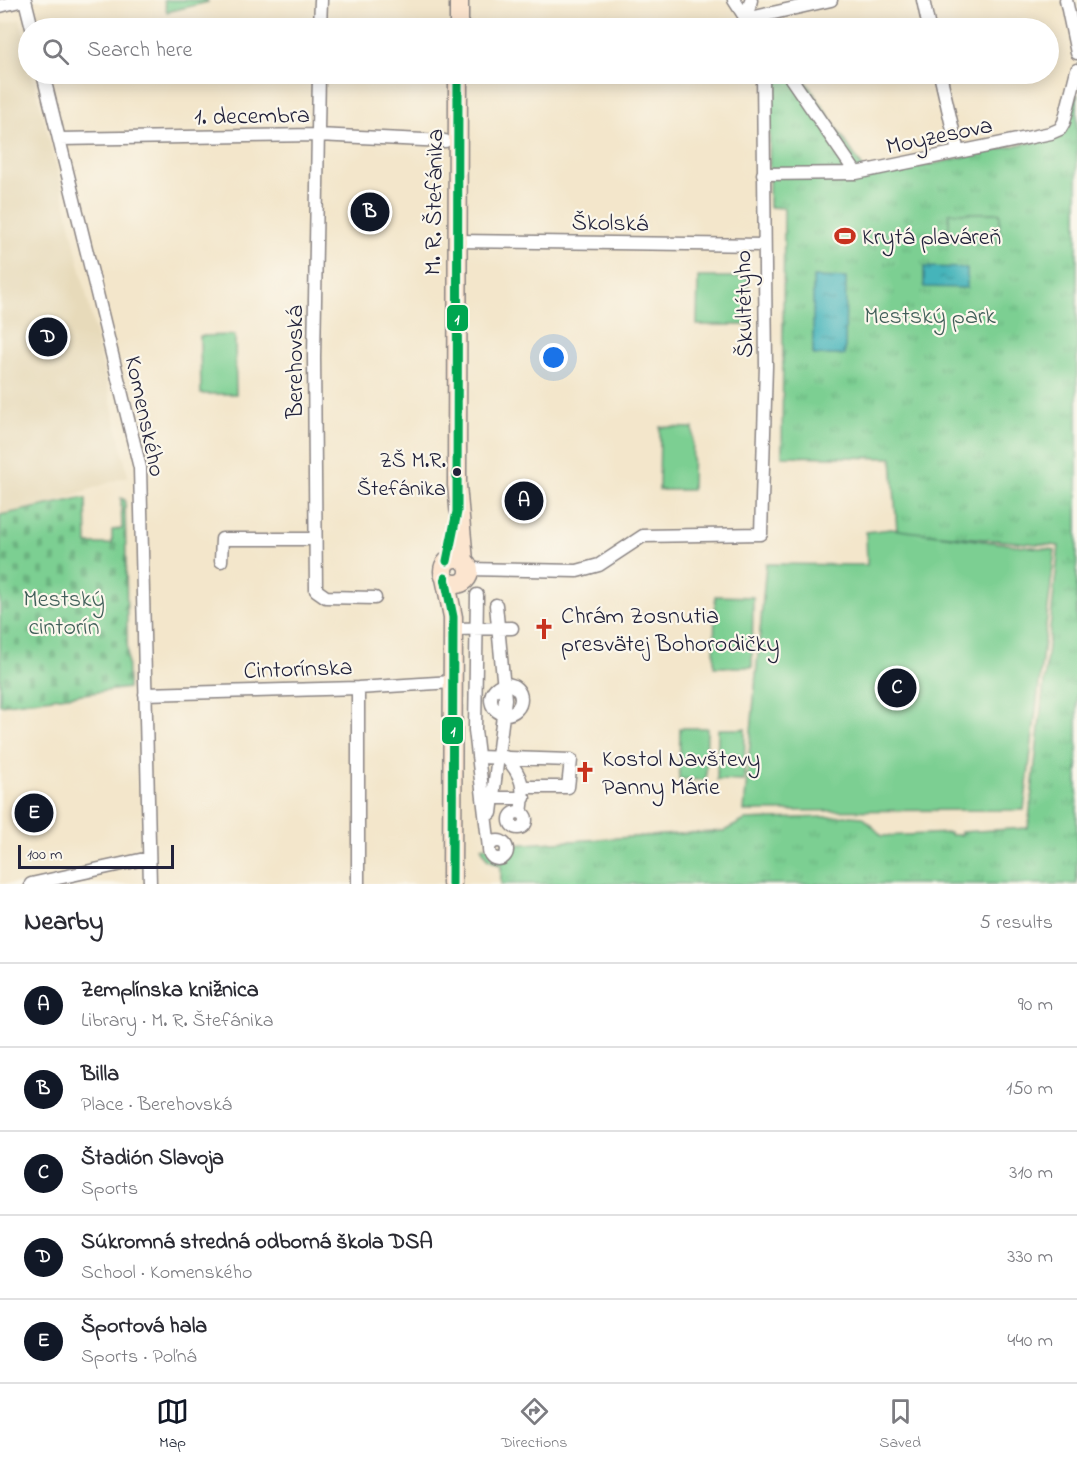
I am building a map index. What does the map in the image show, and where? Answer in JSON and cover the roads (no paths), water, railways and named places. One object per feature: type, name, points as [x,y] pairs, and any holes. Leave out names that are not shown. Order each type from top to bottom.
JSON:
[{"type":"street","points":[[0,6],[24,0],[29,18]]},
{"type":"street","points":[[320,18],[321,0]]},
{"type":"street","points":[[459,0],[459,18]]},
{"type":"street","points":[[734,0],[745,18]]},
{"type":"street","points":[[750,18],[751,0]]},
{"type":"street","points":[[770,18],[831,0]]},
{"type":"street","points":[[923,0],[927,18]]},
{"type":"street","points":[[1066,0],[1077,53]]},
{"type":"street","name":"Moyzesova","points":[[763,174],[856,173],[1060,129],[1077,70]]},
{"type":"street","name":"Komenského","points":[[45,84],[140,468],[150,884]]},
{"type":"street","name":"Berehovská","points":[[319,84],[315,591],[326,597],[375,598]]},
{"type":"street","name":"M. R. Štefánika","points":[[452,884],[453,623],[458,570],[458,84]]},
{"type":"street","name":"Škultétyho","points":[[458,570],[577,571],[599,565],[643,536],[761,534],[766,366],[763,84]]},
{"type":"street","points":[[795,84],[856,173]]},
{"type":"street","points":[[942,84],[958,152]]},
{"type":"street","name":"1. decembra","points":[[59,139],[317,135],[445,141]]},
{"type":"street","name":"Školská","points":[[457,241],[763,244]]},
{"type":"street","points":[[221,561],[222,539],[315,539]]},
{"type":"street","points":[[477,595],[478,757],[488,798],[489,848],[492,857],[501,859],[507,854],[504,843],[515,827],[520,828],[525,822],[518,772],[501,757]]},
{"type":"street","points":[[488,798],[501,757],[504,714],[496,605]]},
{"type":"street","points":[[453,623],[477,628],[512,628]]},
{"type":"street","points":[[477,676],[484,682],[496,711],[504,714]]},
{"type":"street","name":"Cintorínska","points":[[145,694],[358,688],[452,682]]},
{"type":"street","points":[[476,722],[485,715],[496,687],[503,684]]},
{"type":"street","points":[[358,688],[358,884]]},
{"type":"street","points":[[478,757],[571,760],[568,787],[522,804],[488,813]]},
{"type":"street","points":[[488,798],[522,804]]},
{"type":"street","points":[[31,884],[149,858]]},
{"type":"water","points":[[924,267],[967,268],[967,288],[924,287]]},
{"type":"water","points":[[813,277],[846,278],[845,355],[813,355]]},
{"type":"place","name":"Billa","points":[[370,212]]},
{"type":"place","name":"Krytá plaváreň","points":[[845,236]]},
{"type":"place","name":"Súkromná stredná odborná škola DSA","points":[[48,337]]},
{"type":"place","name":"ZŠ M.R. Štefánika","points":[[457,472]]},
{"type":"place","name":"Zemplínska knižnica","points":[[524,501]]},
{"type":"place","name":"Chrám Zosnutia presvätej Bohorodičky","points":[[544,629]]},
{"type":"place","name":"Štadión Slavoja","points":[[897,688]]},
{"type":"place","name":"Kostol Navštevy Panny Márie","points":[[585,772]]},
{"type":"place","name":"Športová hala","points":[[34,813]]},
{"type":"park label","name":"Mestský park","points":[[930,315]]},
{"type":"park label","name":"Mestský cintorín","points":[[64,612]]}]
